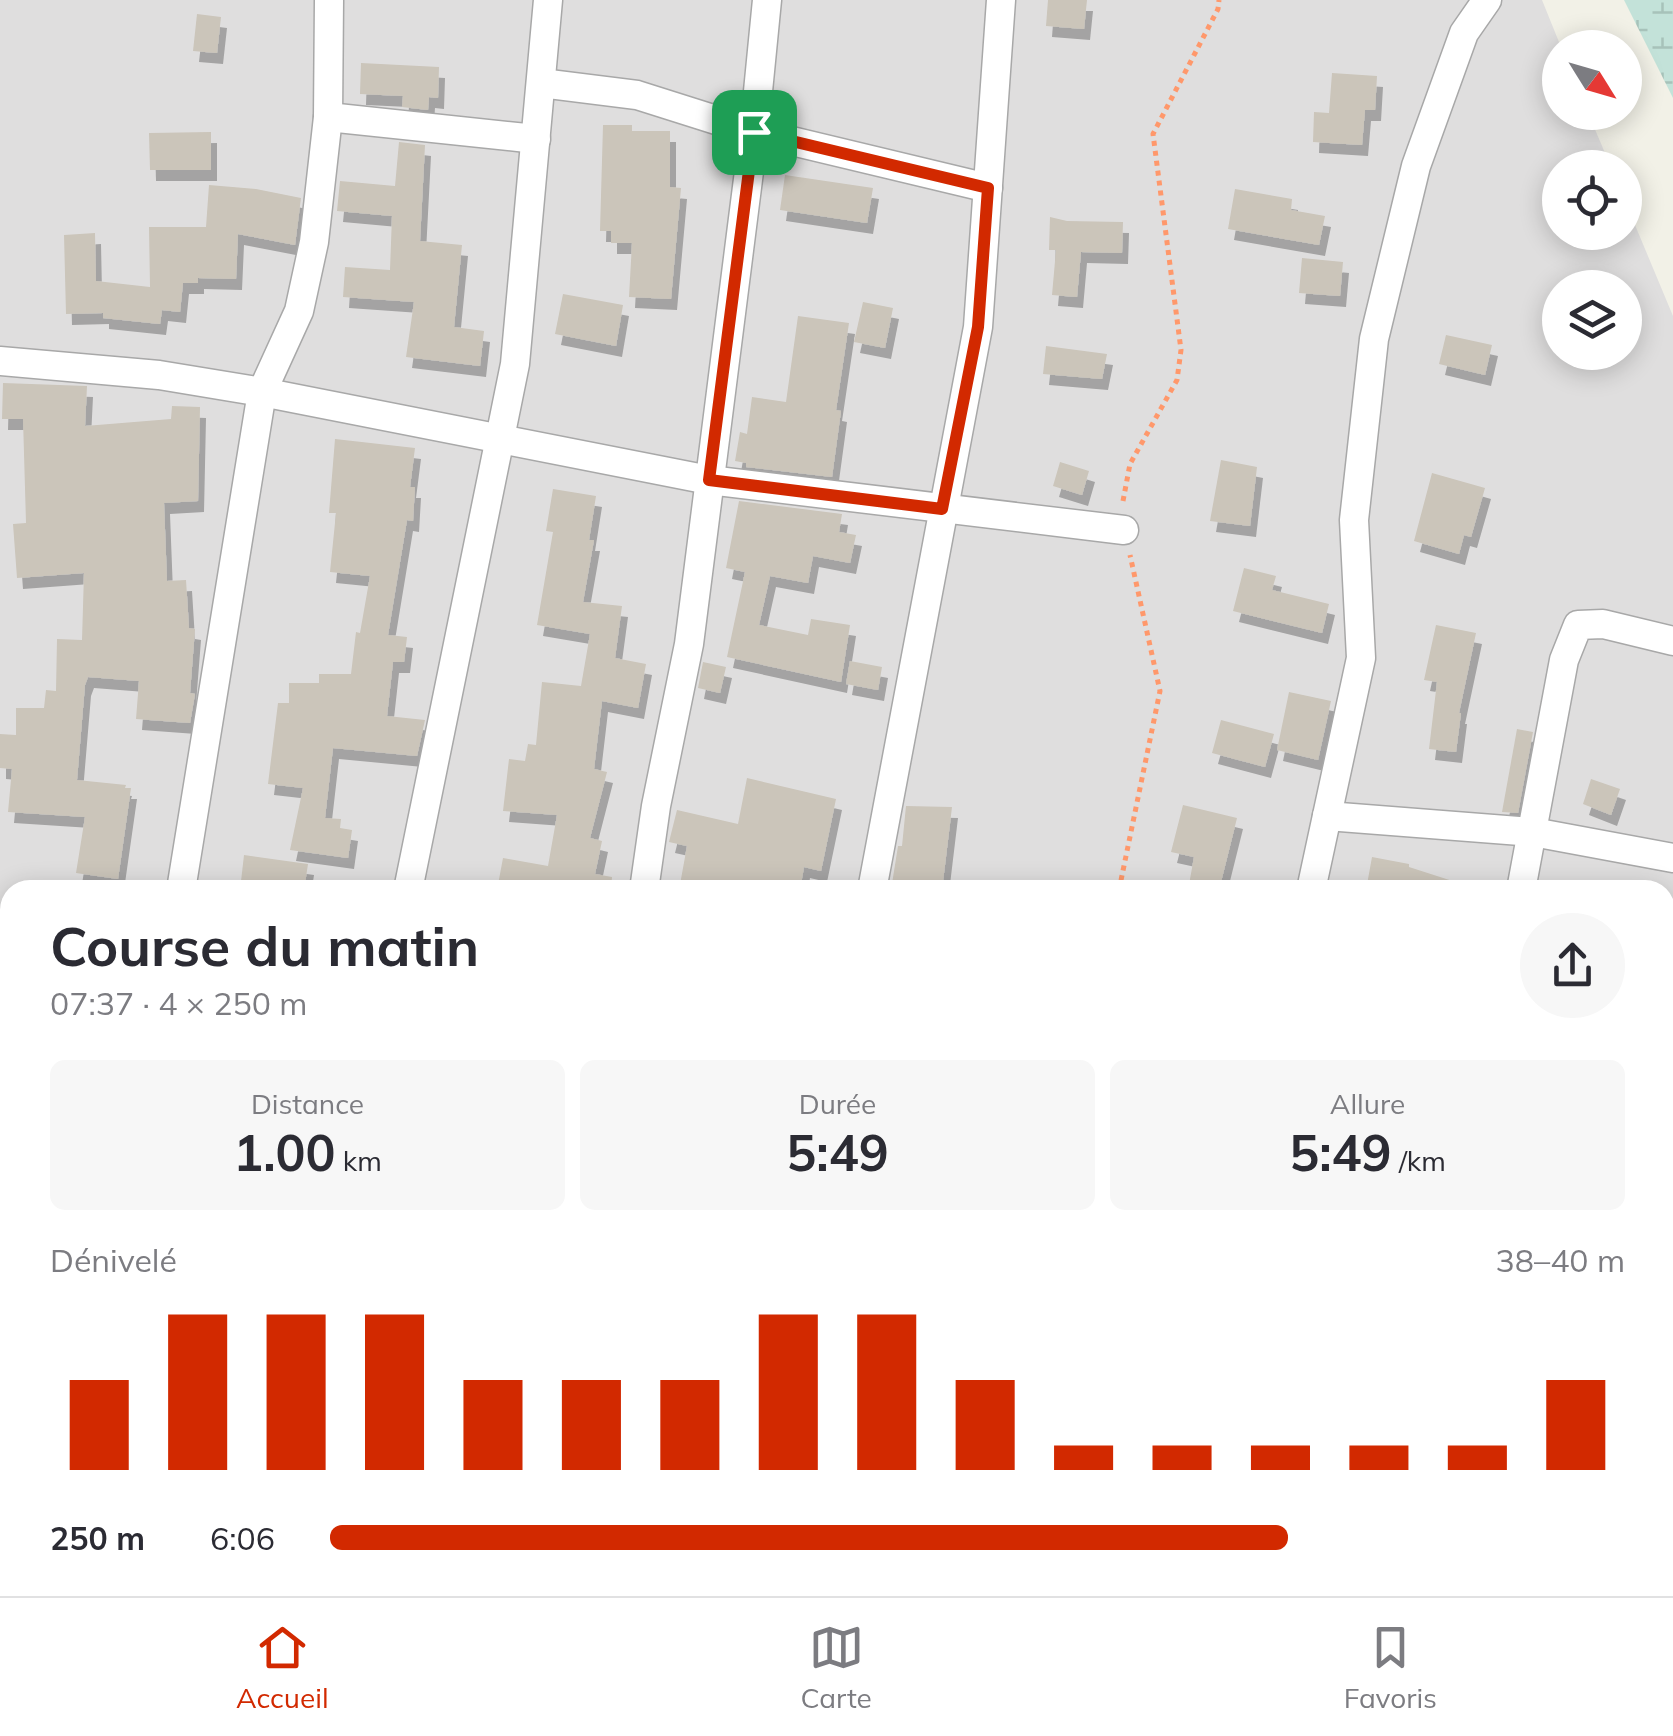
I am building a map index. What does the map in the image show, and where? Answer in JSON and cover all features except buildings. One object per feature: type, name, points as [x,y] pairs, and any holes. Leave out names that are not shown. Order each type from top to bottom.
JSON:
[{"type":"street","points":[[184,880],[262,392],[300,311],[314,242],[328,116],[328,0]]},
{"type":"street","points":[[410,880],[515,364],[548,0]]},
{"type":"street","points":[[645,880],[656,806],[689,644],[767,0]]},
{"type":"street","points":[[874,880],[978,327],[1001,0]]},
{"type":"street","points":[[1313,880],[1361,658],[1354,520],[1374,340],[1416,166],[1464,33],[1487,0]]},
{"type":"street","points":[[542,83],[637,95],[754,132],[988,188]]},
{"type":"street","points":[[328,116],[536,139]]},
{"type":"street","points":[[0,361],[159,375],[262,392],[709,480],[1124,530]]},
{"type":"street","points":[[1523,880],[1564,660],[1578,626],[1603,624],[1673,641]]},
{"type":"street","points":[[1326,816],[1534,832],[1673,858]]},
{"type":"path","points":[[1121,880],[1160,691],[1120,513],[1130,464],[1178,380],[1181,350],[1153,134],[1219,0]]},
{"type":"shaded area","points":[[0,0],[1542,0],[1554,30],[1542,30],[1542,130],[1595,130],[1604,150],[1542,150],[1542,250],[1642,250],[1642,242],[1673,316],[1673,880],[0,880]]},
{"type":"green space","points":[[1624,0],[1673,0],[1673,98],[1642,30]]},
{"type":"route","points":[[754,132],[988,188],[978,327],[942,509],[709,480],[754,132]]}]
